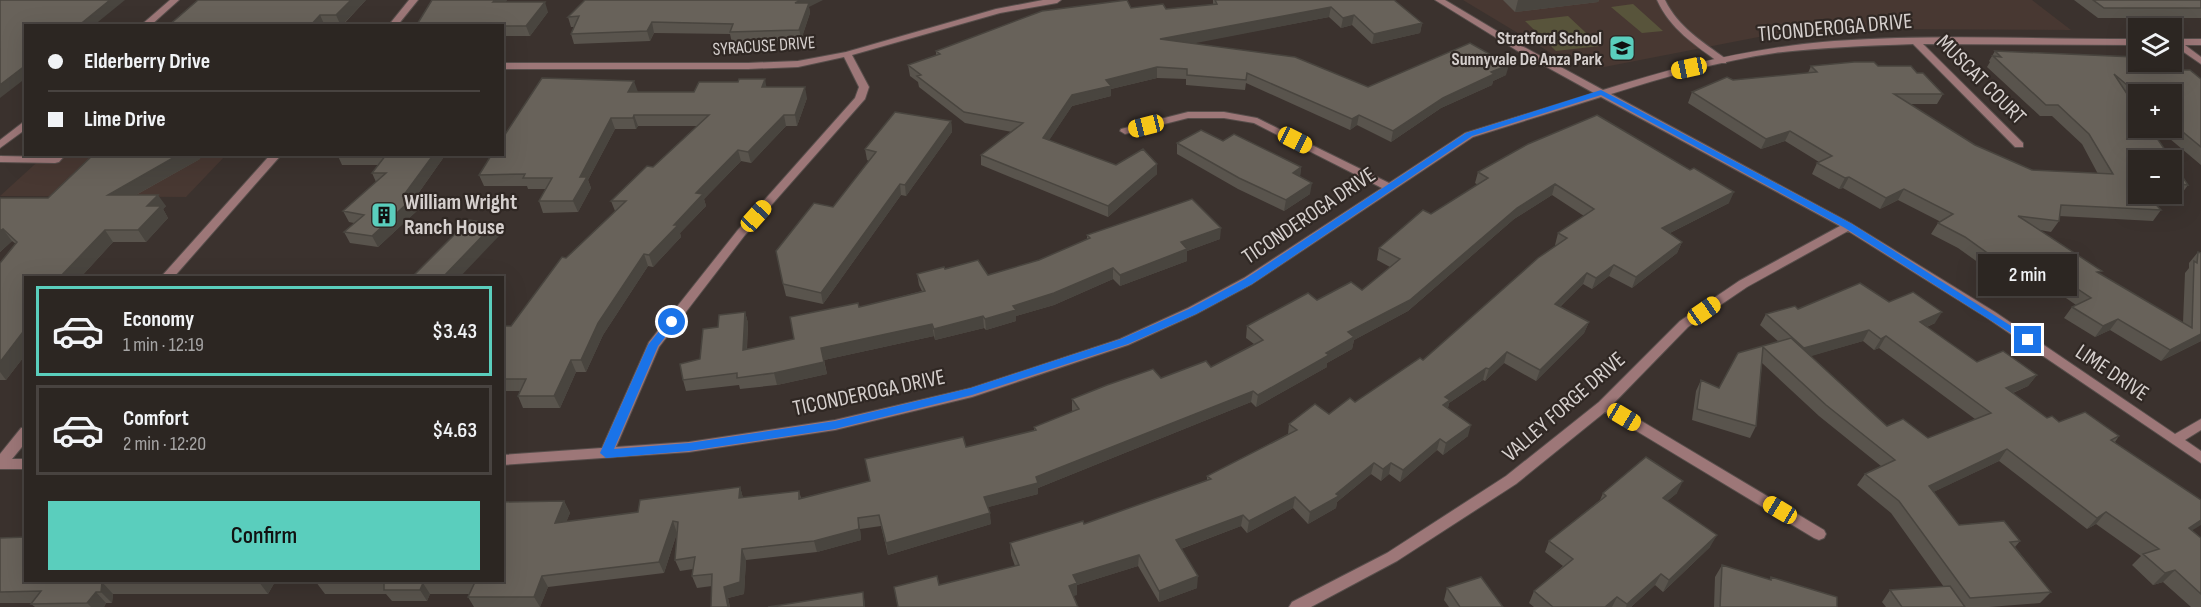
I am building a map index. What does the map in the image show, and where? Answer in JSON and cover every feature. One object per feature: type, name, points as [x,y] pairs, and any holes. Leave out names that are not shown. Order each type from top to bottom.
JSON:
[{"type":"street","points":[[146,24],[175,0]]},
{"type":"street","points":[[394,24],[414,0]]},
{"type":"street","name":"SYRACUSE DRIVE","points":[[504,66],[798,64],[847,54],[999,11],[1057,0]]},
{"type":"street","name":"LIME DRIVE","points":[[1439,0],[1520,48],[1848,226],[1991,315],[2177,439],[2201,458]]},
{"type":"street","points":[[1661,0],[1665,12],[1676,24],[1723,61]]},
{"type":"street","name":"TICONDEROGA DRIVE","points":[[504,460],[689,447],[835,425],[972,392],[1124,342],[1192,311],[1248,281],[1469,135],[1672,71],[1807,47],[1915,41],[2128,42]]},
{"type":"street","name":"MUSCAT COURT","points":[[1915,41],[2019,146]]},
{"type":"street","points":[[2182,42],[2201,42]]},
{"type":"street","points":[[2182,48],[2201,62]]},
{"type":"street","points":[[606,453],[654,345],[741,233],[860,99],[864,87],[847,54]]},
{"type":"street","points":[[1125,131],[1188,115],[1224,115],[1257,121],[1389,187]]},
{"type":"street","points":[[0,144],[24,125]]},
{"type":"street","points":[[0,159],[55,160],[59,156]]},
{"type":"street","points":[[168,276],[275,156]]},
{"type":"street","name":"VALLEY FORGE DRIVE","points":[[1297,607],[1392,557],[1511,480],[1604,405],[1684,324],[1743,284],[1848,226]]},
{"type":"street","points":[[1604,405],[1819,534]]},
{"type":"street","points":[[2177,439],[2201,424]]},
{"type":"street","points":[[0,463],[24,434]]},
{"type":"street","points":[[0,463],[24,464]]},
{"type":"shaded area","name":"Stratford School Sunnyvale De Anza Park","points":[[1463,0],[2032,0],[2071,30],[1890,29],[1774,34],[1599,68],[1566,62]]},
{"type":"shaded area","points":[[1633,4],[1663,31],[1642,33],[1611,7]]},
{"type":"shaded area","points":[[1568,16],[1600,46],[1556,51],[1525,21]]},
{"type":"shaded area","points":[[44,156],[225,156],[186,197],[0,196]]},
{"type":"building","points":[[0,0],[110,0],[80,24],[24,24],[24,67],[0,85]]},
{"type":"building","points":[[198,0],[351,0],[336,15],[320,15],[312,24],[170,24]]},
{"type":"building","points":[[432,0],[545,2],[526,26],[417,24]]},
{"type":"building","points":[[585,0],[801,0],[795,3],[809,3],[799,30],[730,32],[733,24],[652,22],[647,31],[571,34],[579,16],[568,17]]},
{"type":"building","points":[[1127,0],[1131,8],[1163,4],[1166,9],[1217,4],[1215,0],[1394,0],[1422,23],[1374,34],[1354,15],[1343,18],[1331,7],[1160,39],[1295,57],[1368,87],[1470,43],[1509,65],[1443,98],[1393,131],[1359,115],[1352,119],[1247,73],[1246,80],[1187,75],[1187,69],[1157,67],[1106,80],[1111,86],[1072,95],[1043,138],[1116,165],[1143,149],[1157,164],[1108,206],[981,155],[1023,123],[964,112],[917,76],[921,75],[908,65],[940,54],[936,51],[1042,11]]},
{"type":"building","points":[[2093,0],[2201,0],[2201,8],[2104,8]]},
{"type":"building","points":[[1995,51],[2128,57],[2128,72],[2190,70],[2201,79],[2201,147],[2182,131],[2182,84],[2128,86],[2114,74],[2128,95],[2128,138],[2157,138],[2165,150],[2128,150],[2128,204],[2155,204],[2161,210],[2061,205],[2059,221],[2018,216],[2102,271],[2097,272],[2192,328],[2194,261],[2197,263],[2198,252],[2201,253],[2201,334],[2170,350],[2118,319],[2103,326],[2072,307],[2091,298],[2040,264],[2014,272],[1965,237],[1938,223],[1953,214],[1904,189],[1886,198],[1849,177],[1845,178],[1817,163],[1832,156],[1790,131],[1766,139],[1692,92],[1727,77],[1733,80],[1817,72],[1811,66],[1874,62],[1878,66],[1911,66],[1917,73],[1923,73],[1943,94],[1894,94],[1975,145],[2032,170],[2113,174],[2089,134],[2058,105],[2046,105],[1993,56],[2001,57]]},
{"type":"building","points":[[542,78],[634,81],[628,92],[694,92],[699,82],[738,82],[739,79],[765,79],[762,87],[805,87],[795,115],[784,115],[748,152],[738,150],[696,193],[703,194],[674,225],[678,225],[649,255],[644,254],[598,323],[581,360],[571,360],[554,396],[518,396],[526,379],[504,379],[504,326],[511,326],[562,257],[566,258],[626,201],[611,201],[647,166],[653,167],[709,115],[634,115],[633,118],[611,118],[580,177],[587,177],[573,201],[539,201],[552,178],[523,178],[525,174],[479,175],[491,156],[504,156],[504,136]]},
{"type":"building","points":[[895,112],[951,121],[905,185],[900,184],[821,293],[783,284],[776,251],[814,203],[833,207],[876,152],[865,149]]},
{"type":"building","points":[[1597,115],[1690,170],[1694,168],[1734,192],[1662,228],[1682,242],[1636,277],[1614,265],[1596,278],[1587,273],[1555,304],[1589,322],[1540,370],[1507,352],[1489,369],[1486,368],[1445,397],[1450,400],[1443,405],[1471,425],[1446,443],[1440,439],[1403,470],[1391,463],[1383,469],[1374,463],[1336,494],[1339,496],[1310,512],[1295,497],[1249,521],[1243,515],[1176,540],[1198,576],[1159,591],[1139,555],[1073,575],[1077,583],[1069,586],[1078,607],[898,607],[894,587],[937,576],[939,585],[1019,565],[1010,543],[1083,521],[1084,524],[1211,479],[1207,476],[1297,430],[1289,424],[1315,404],[1329,414],[1350,398],[1355,402],[1420,358],[1423,360],[1538,258],[1567,238],[1558,233],[1594,209],[1555,184],[1517,208],[1410,300],[1348,332],[1354,337],[1326,353],[1329,355],[1258,395],[1253,391],[1036,477],[1038,483],[984,497],[990,513],[886,543],[879,515],[858,518],[859,529],[814,541],[742,549],[740,582],[724,587],[728,607],[711,607],[712,574],[692,576],[695,557],[675,560],[678,522],[673,521],[659,562],[542,576],[534,597],[468,597],[475,582],[504,582],[504,502],[564,501],[555,523],[638,512],[640,500],[740,487],[739,498],[799,491],[799,499],[870,481],[865,459],[963,437],[966,447],[1036,430],[1034,427],[1079,409],[1072,399],[1107,385],[1153,369],[1161,378],[1206,361],[1211,367],[1263,340],[1247,326],[1308,293],[1317,300],[1351,282],[1362,290],[1400,259],[1379,248],[1423,210],[1431,214],[1488,178],[1478,172],[1528,144]]},
{"type":"building","points":[[1201,130],[1223,141],[1234,134],[1301,167],[1293,173],[1312,183],[1286,200],[1239,178],[1177,143]]},
{"type":"building","points":[[92,156],[176,156],[108,195],[158,195],[147,206],[161,206],[138,230],[105,230],[61,276],[24,276],[24,331],[0,362],[0,263],[17,242],[3,229],[0,231],[0,198],[48,198]]},
{"type":"building","points":[[385,156],[433,156],[403,196],[414,197],[372,236],[344,232],[364,215],[343,211],[386,173],[372,173]]},
{"type":"building","points":[[2182,176],[2188,185],[2182,184]]},
{"type":"building","points":[[1192,199],[1221,228],[1181,242],[1187,249],[1120,275],[1113,268],[1054,293],[1013,306],[1016,310],[985,319],[983,316],[934,329],[932,324],[821,348],[824,362],[737,378],[737,373],[683,380],[680,364],[700,359],[703,329],[718,327],[719,315],[745,312],[743,350],[794,339],[790,317],[858,303],[859,307],[925,291],[917,274],[944,267],[945,269],[978,260],[988,275],[1039,260],[1090,238],[1087,235]]},
{"type":"building","points":[[469,220],[494,224],[444,276],[413,276]]},
{"type":"building","points":[[1860,283],[1889,302],[1913,292],[1942,312],[1920,322],[1977,362],[2003,351],[2037,375],[2006,388],[2047,418],[2052,416],[2059,422],[2085,412],[2119,436],[2111,440],[2201,500],[2201,520],[2189,528],[2201,538],[2201,594],[2175,570],[2165,573],[2143,554],[2159,549],[2106,512],[2097,518],[2007,449],[1929,486],[1959,525],[2004,521],[2020,541],[2010,542],[2051,592],[1970,598],[1899,501],[1865,474],[1895,460],[1826,405],[1763,347],[1756,426],[1697,409],[1701,380],[1719,388],[1738,353],[1791,338],[1887,426],[1903,419],[1928,438],[1991,413],[1886,336],[1881,339],[1869,330],[1804,348],[1766,314],[1795,306],[1798,309]]},
{"type":"building","points":[[1646,457],[1683,481],[1663,498],[1717,535],[1669,580],[1661,574],[1627,604],[1617,597],[1605,607],[1553,607],[1534,591],[1573,559],[1549,541],[1606,496],[1603,493]]},
{"type":"building","points":[[24,537],[24,582],[102,582],[101,592],[96,592],[87,603],[31,604],[41,591],[0,592],[0,538]]},
{"type":"building","points":[[1722,565],[1837,597],[1837,607],[1720,607]]},
{"type":"building","points":[[1481,577],[1503,607],[1460,607],[1447,588]]},
{"type":"building","points":[[384,582],[475,582],[423,583],[420,590],[384,590]]},
{"type":"building","points":[[1950,586],[1965,607],[1902,607],[1890,590]]},
{"type":"building","points":[[863,592],[864,607],[768,607]]},
{"type":"place","name":"Stratford School Sunnyvale De Anza Park","points":[[1622,48]]},
{"type":"place","name":"William Wright Ranch House","points":[[384,215]]},
{"type":"route","points":[[672,322],[654,345],[606,453],[689,447],[835,425],[972,392],[1124,342],[1192,311],[1248,281],[1469,135],[1601,92],[1848,226],[2028,340]]}]
